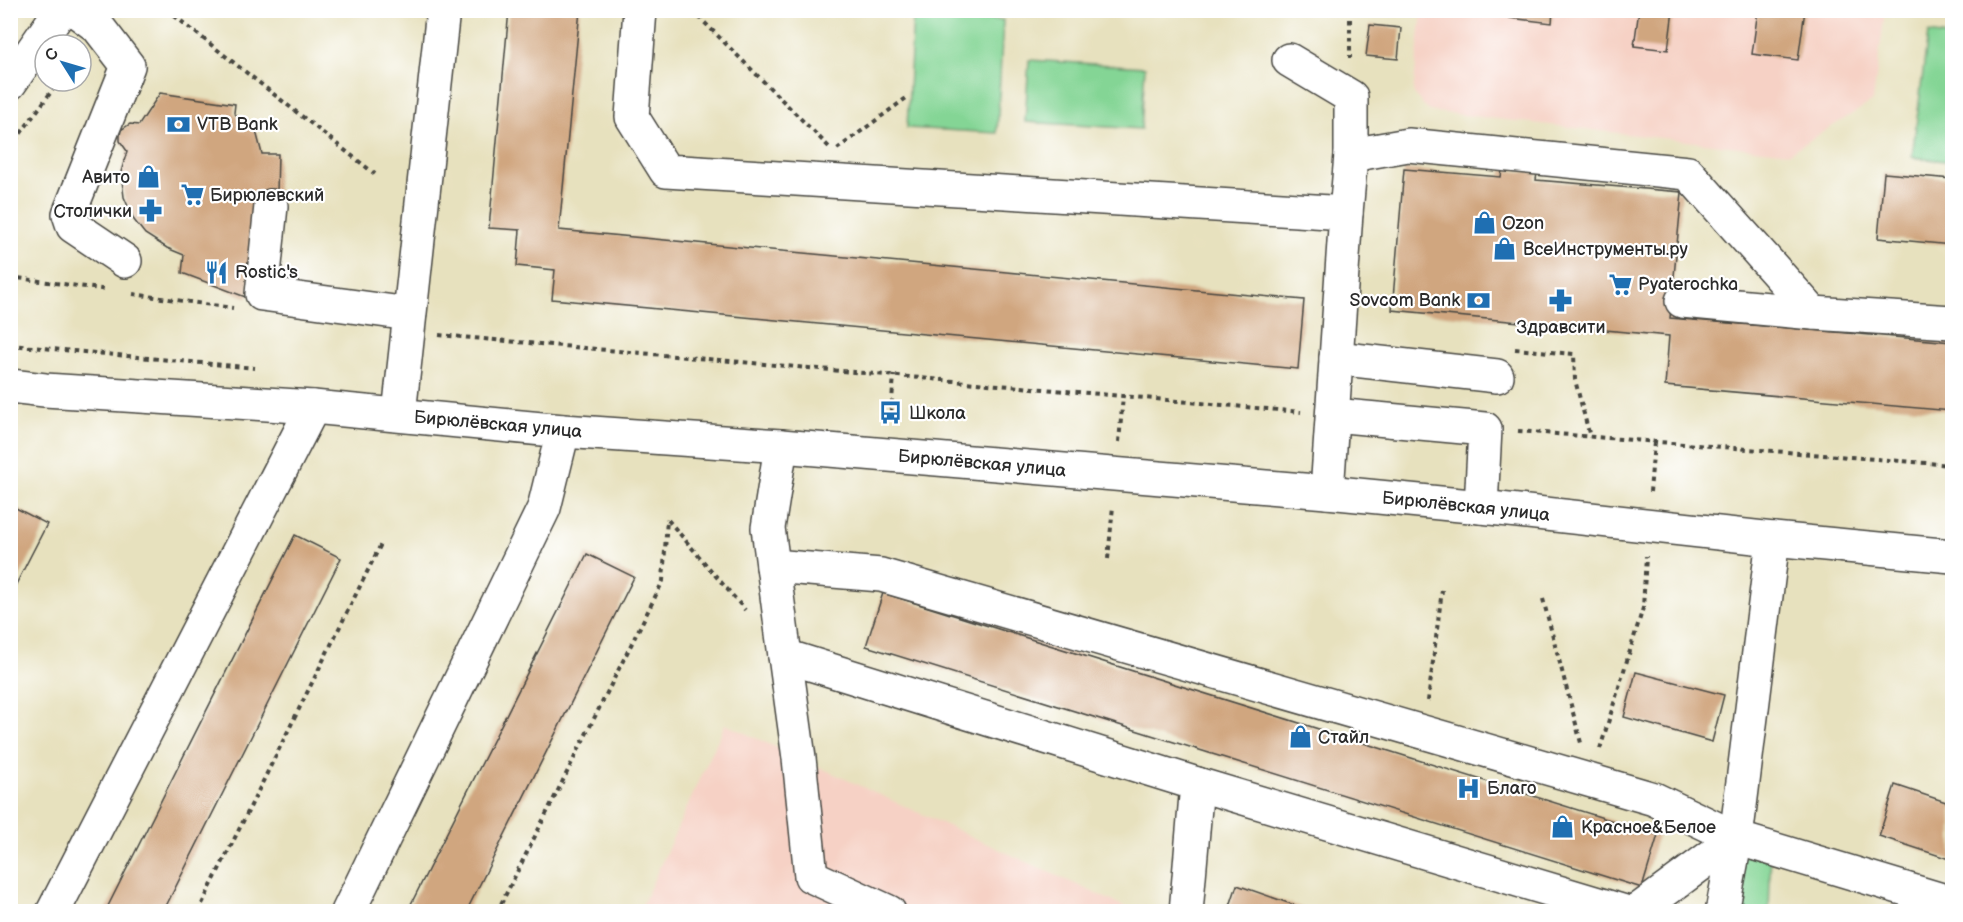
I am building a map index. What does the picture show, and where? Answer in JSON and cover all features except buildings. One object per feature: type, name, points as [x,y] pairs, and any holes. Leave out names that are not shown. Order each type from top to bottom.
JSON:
[{"type":"street","points":[[10,83],[61,10]]},
{"type":"street","points":[[75,10],[98,27],[128,66],[69,214],[73,226],[125,261]]},
{"type":"street","points":[[399,414],[443,10]]},
{"type":"street","points":[[640,10],[632,117],[666,171],[1346,213]]},
{"type":"street","points":[[1289,60],[1351,97],[1351,155],[1327,492]]},
{"type":"street","points":[[1351,155],[1408,145],[1688,173],[1813,313]]},
{"type":"street","points":[[271,206],[262,294],[408,323]]},
{"type":"street","points":[[1682,301],[1813,313],[1953,322]]},
{"type":"street","points":[[1336,358],[1497,376]]},
{"type":"street","name":"Бирюлёвская улица","points":[[10,386],[313,407],[563,431],[781,446],[1327,492],[1953,556]]},
{"type":"street","points":[[53,912],[313,407]]},
{"type":"street","points":[[1333,415],[1485,429],[1481,507]]},
{"type":"street","points":[[348,912],[544,508],[563,431]]},
{"type":"street","points":[[781,446],[768,528],[799,758],[811,876],[889,912]]},
{"type":"street","points":[[1722,912],[1736,838],[1773,539]]},
{"type":"street","points":[[773,566],[881,575],[1654,799],[1736,838],[1953,903]]},
{"type":"street","points":[[785,656],[1197,784],[1625,912]]},
{"type":"street","points":[[1186,912],[1197,784]]},
{"type":"street","points":[[1636,912],[1736,838]]},
{"type":"path","points":[[167,10],[375,174]]},
{"type":"path","points":[[692,10],[834,151],[909,96]]},
{"type":"path","points":[[1350,10],[1351,97]]},
{"type":"path","points":[[10,148],[50,93]]},
{"type":"path","points":[[10,277],[115,291]]},
{"type":"path","points":[[127,293],[243,309]]},
{"type":"path","points":[[408,323],[894,375],[1333,415]]},
{"type":"path","points":[[10,345],[261,368]]},
{"type":"path","points":[[1574,354],[1575,381],[1590,436]]},
{"type":"path","points":[[891,413],[894,375]]},
{"type":"path","points":[[1485,429],[1953,465]]},
{"type":"path","points":[[1590,780],[1643,608],[1654,442]]},
{"type":"path","points":[[497,912],[663,581],[667,519],[748,613]]},
{"type":"path","points":[[198,912],[382,542]]},
{"type":"path","points":[[1424,732],[1442,590]]},
{"type":"path","points":[[1544,599],[1590,780]]},
{"type":"shaded area","points":[[1422,11],[1885,11],[1873,101],[1789,153],[1429,111],[1413,93]]},
{"type":"shaded area","points":[[725,724],[1134,911],[639,912]]},
{"type":"green space","points":[[913,15],[1003,20],[997,133],[907,128]]},
{"type":"green space","points":[[1928,33],[1952,37],[1952,162],[1912,157]]},
{"type":"green space","points":[[1029,60],[1145,67],[1141,129],[1025,122]]},
{"type":"green space","points":[[1736,838],[1771,848],[1769,911],[1722,912]]},
{"type":"place","name":"VTB Bank","points":[[179,124]]},
{"type":"place","name":"Авито","points":[[148,177]]},
{"type":"place","name":"Бирюлевский","points":[[192,195]]},
{"type":"place","name":"Столички","points":[[150,211]]},
{"type":"place","name":"Ozon","points":[[1484,223]]},
{"type":"place","name":"ВсеИнструменты.ру","points":[[1505,249]]},
{"type":"place","name":"Rostic's","points":[[217,272]]},
{"type":"place","name":"Pyaterochka","points":[[1620,284]]},
{"type":"place","name":"Sovcom Bank","points":[[1478,300]]},
{"type":"place","name":"Здравсити","points":[[1561,301]]},
{"type":"place","name":"Школа","points":[[891,413]]},
{"type":"place","name":"Стайл","points":[[1300,737]]},
{"type":"place","name":"Благо","points":[[1469,788]]},
{"type":"place","name":"Красное&Белое","points":[[1563,827]]}]
